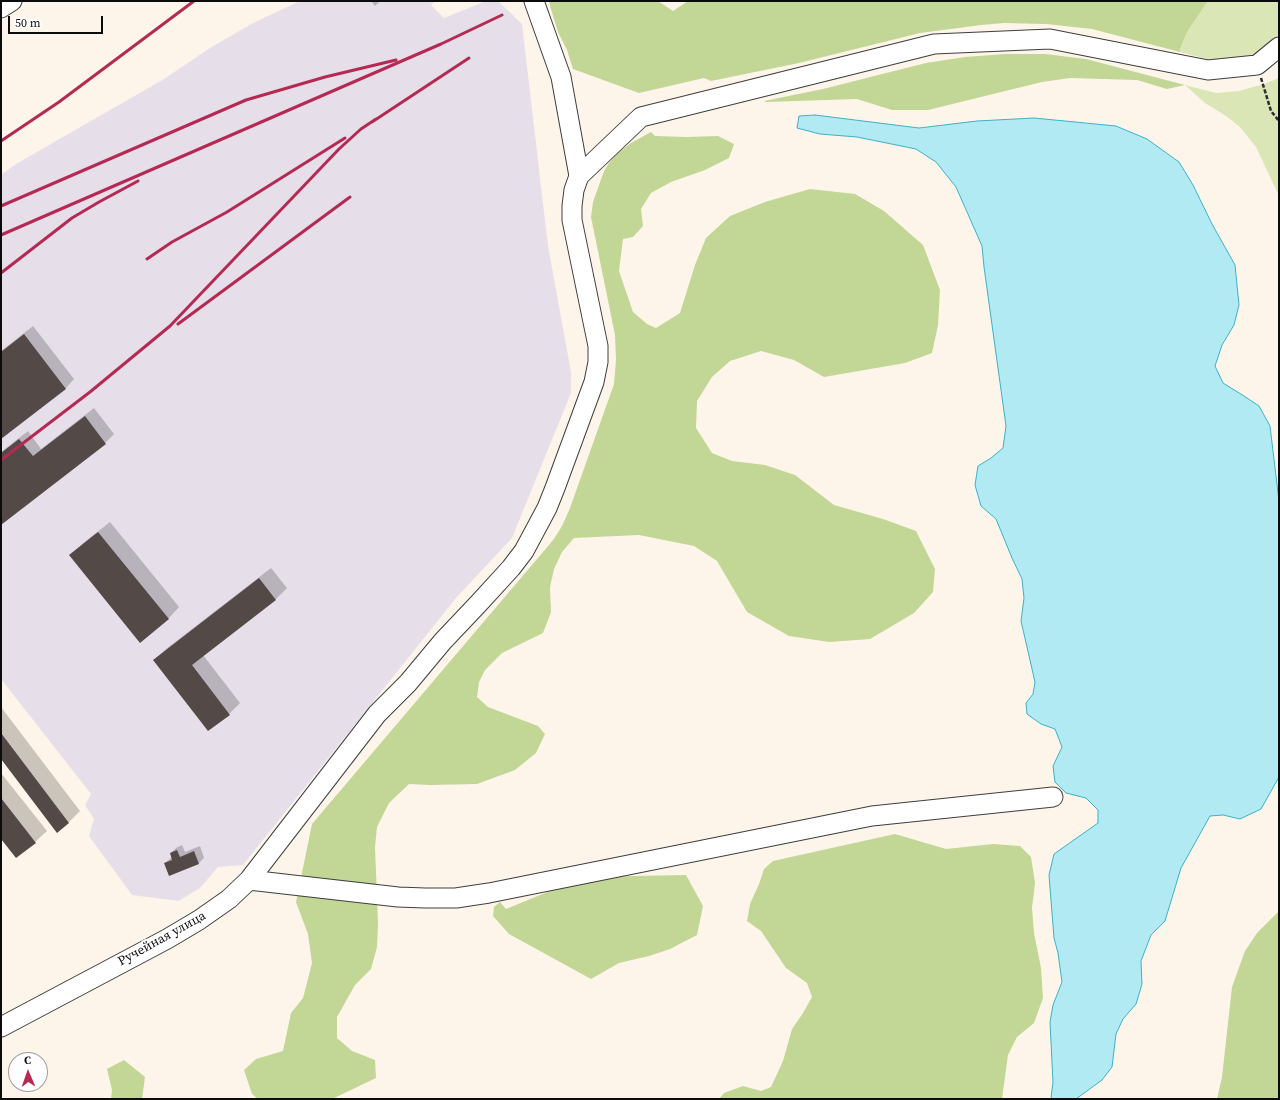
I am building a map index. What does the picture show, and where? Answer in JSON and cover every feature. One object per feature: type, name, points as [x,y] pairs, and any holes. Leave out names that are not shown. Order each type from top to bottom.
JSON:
[{"type":"street","points":[[1,8],[12,1]]},
{"type":"street","points":[[533,1],[561,77],[579,176]]},
{"type":"street","points":[[579,176],[641,117],[934,44],[1050,39],[1208,70],[1257,65],[1279,47]]},
{"type":"street","name":"Ручейная улица","points":[[1,1027],[167,939],[199,920],[229,899],[249,880],[378,714],[408,683],[443,641],[511,568],[524,551],[547,508],[594,382],[598,362],[598,346],[572,220],[574,190],[579,176]]},
{"type":"street","points":[[249,880],[398,896],[456,898],[489,893],[872,816],[1053,797]]},
{"type":"path","points":[[1257,65],[1271,111],[1279,121]]},
{"type":"shaded area","points":[[300,1],[435,1],[431,5],[444,18],[486,1],[498,1],[522,24],[548,246],[571,372],[571,393],[512,538],[456,598],[243,865],[218,867],[200,888],[179,901],[132,895],[89,836],[94,819],[85,805],[91,794],[1,679],[1,175],[16,164],[164,79],[210,48],[253,23]]},
{"type":"green space","points":[[549,1],[658,1],[673,11],[688,1],[1208,1],[1187,32],[1180,52],[1092,29],[1046,24],[1004,23],[920,33],[799,63],[711,81],[704,78],[639,93],[573,69],[567,50],[558,32]]},
{"type":"green space","points":[[1208,1],[1279,1],[1279,42],[1254,55],[1234,61],[1219,62],[1180,52],[1187,32]]},
{"type":"green space","points":[[1005,54],[1045,54],[1086,59],[1185,85],[1167,89],[1137,80],[1070,78],[1042,82],[928,110],[892,110],[857,99],[764,101],[823,89],[926,63],[965,57]]},
{"type":"green space","points":[[1279,78],[1279,196],[1256,147],[1240,127],[1205,103],[1185,85],[1216,93],[1239,91]]},
{"type":"green space","points":[[651,132],[655,136],[718,136],[734,144],[729,158],[705,170],[671,182],[651,193],[641,209],[643,226],[633,237],[623,239],[619,271],[633,312],[647,324],[656,328],[680,313],[695,265],[706,238],[730,216],[765,202],[810,189],[855,194],[884,211],[923,245],[940,290],[938,325],[932,353],[905,363],[824,377],[794,360],[761,351],[730,361],[712,377],[697,401],[696,428],[712,453],[732,461],[765,465],[795,475],[834,505],[883,519],[916,531],[935,569],[933,592],[914,613],[870,639],[829,642],[789,636],[747,612],[717,561],[694,546],[639,535],[574,538],[562,552],[554,569],[550,587],[551,612],[543,633],[502,653],[485,670],[479,682],[477,697],[488,707],[538,726],[545,734],[536,753],[515,770],[477,784],[409,784],[389,803],[377,827],[375,847],[378,924],[377,947],[371,969],[355,985],[337,1017],[337,1038],[352,1051],[375,1060],[376,1078],[332,1099],[258,1099],[252,1094],[244,1070],[256,1059],[283,1051],[291,1013],[303,998],[312,963],[308,934],[296,902],[312,824],[554,539],[570,508],[614,384],[616,360],[615,335],[591,217],[593,202],[604,171],[609,163],[618,153],[631,143]]},
{"type":"green space","points":[[895,834],[946,849],[993,844],[1020,846],[1031,857],[1035,883],[1032,908],[1034,933],[1041,968],[1043,998],[1034,1023],[1017,1037],[1008,1055],[1002,1099],[719,1099],[724,1093],[743,1086],[761,1091],[771,1087],[783,1061],[792,1029],[812,997],[807,983],[786,968],[761,931],[747,921],[750,904],[764,869],[773,861]]},
{"type":"green space","points":[[686,875],[703,906],[697,935],[670,949],[619,963],[591,979],[509,934],[493,916],[494,907],[500,902],[506,909],[584,877]]},
{"type":"green space","points":[[1279,911],[1279,1099],[1217,1099],[1222,1077],[1232,987],[1245,951],[1257,933]]},
{"type":"green space","points":[[124,1060],[145,1077],[142,1099],[111,1099],[112,1090],[107,1069]]},
{"type":"water","points":[[815,115],[919,128],[977,121],[1034,118],[1116,126],[1147,139],[1179,162],[1193,185],[1212,224],[1235,265],[1239,305],[1234,325],[1222,345],[1215,366],[1223,383],[1259,406],[1270,426],[1279,501],[1279,777],[1261,809],[1240,819],[1223,815],[1210,816],[1181,868],[1165,921],[1151,935],[1141,961],[1142,984],[1136,1004],[1123,1019],[1116,1034],[1112,1067],[1102,1080],[1076,1099],[1053,1099],[1051,1097],[1053,1083],[1050,1022],[1053,1005],[1062,982],[1058,953],[1054,938],[1049,875],[1054,854],[1098,823],[1098,810],[1086,798],[1066,793],[1055,782],[1053,766],[1062,747],[1055,729],[1041,724],[1027,714],[1026,703],[1033,694],[1035,682],[1021,621],[1024,598],[1022,579],[996,519],[981,506],[975,485],[978,466],[1003,448],[1006,426],[982,246],[956,187],[936,162],[916,149],[857,137],[820,134],[797,128],[799,116]]},
{"type":"building","points":[[24,334],[66,389],[1,439],[1,352]]},
{"type":"building","points":[[85,416],[106,444],[1,525],[1,453],[19,439],[33,456]]},
{"type":"building","points":[[98,532],[169,619],[140,643],[69,555]]},
{"type":"building","points":[[259,578],[276,600],[192,665],[230,715],[208,731],[153,660]]},
{"type":"building","points":[[1,733],[69,823],[57,833],[1,759]]},
{"type":"building","points":[[1,798],[36,843],[16,858],[1,839]]},
{"type":"building","points":[[177,850],[180,857],[194,851],[199,864],[169,876],[164,863],[172,860],[170,853]]},
{"type":"railway","points":[[1,141],[59,102],[194,1]]},
{"type":"railway","points":[[1,235],[441,44],[502,15]]},
{"type":"railway","points":[[372,122],[469,58]]},
{"type":"railway","points":[[1,206],[246,100],[325,77],[396,60]]},
{"type":"railway","points":[[1,460],[90,392],[170,326],[339,149],[361,129],[376,119]]},
{"type":"railway","points":[[147,259],[172,242],[227,212],[345,138]]},
{"type":"railway","points":[[1,273],[72,218],[138,181]]},
{"type":"railway","points":[[178,324],[350,197]]}]
